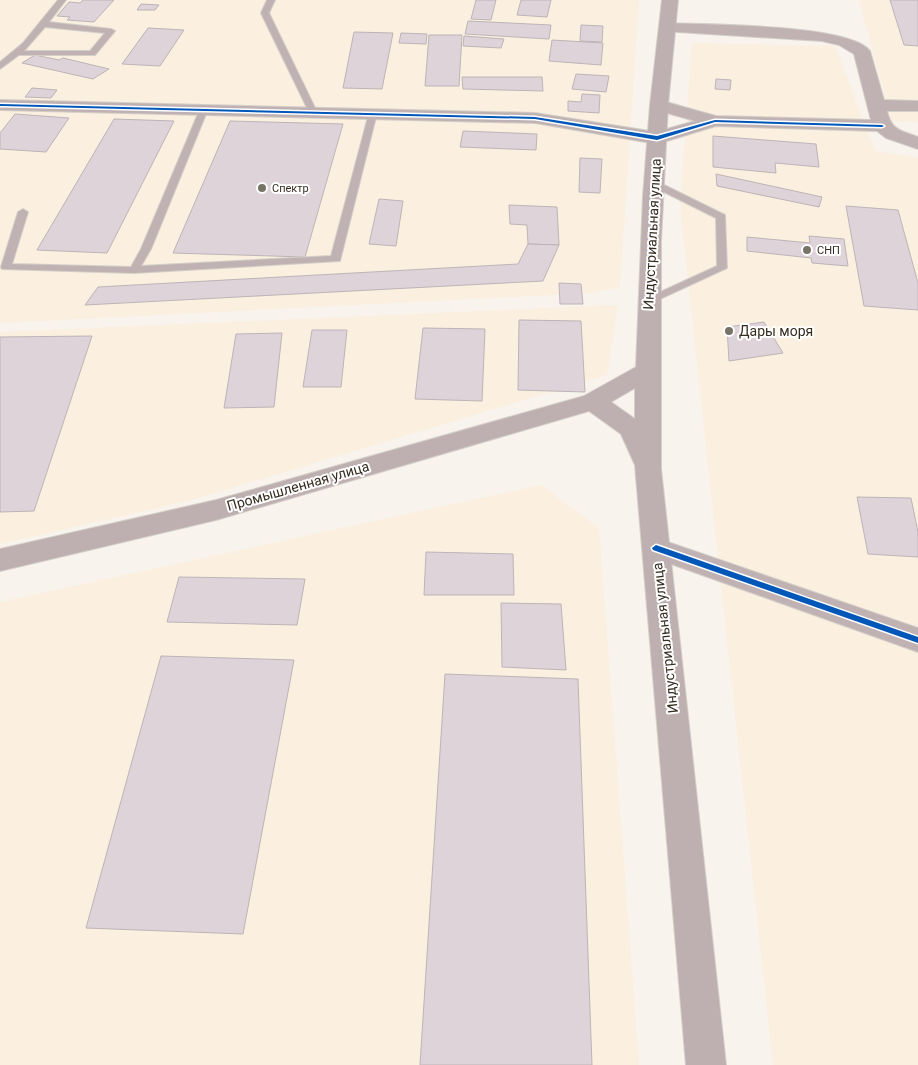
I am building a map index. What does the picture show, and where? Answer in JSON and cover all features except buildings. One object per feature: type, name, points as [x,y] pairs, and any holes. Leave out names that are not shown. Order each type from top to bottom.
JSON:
[{"type":"main road","name":"Индустриальная улица","points":[[670,0],[659,105],[649,301],[647,371],[648,469],[706,1065]]},
{"type":"main road","name":"Промышленная улица","points":[[0,560],[216,510],[594,402],[647,371]]},
{"type":"main road","points":[[594,402],[632,429],[648,469]]},
{"type":"street","points":[[668,28],[822,36],[845,42],[862,51],[882,126],[892,134],[918,143]]},
{"type":"street","points":[[1,104],[535,118],[657,138],[715,122]]},
{"type":"street","points":[[659,105],[715,122],[882,126]]},
{"type":"street","points":[[876,105],[918,106]]},
{"type":"street","points":[[656,548],[918,640]]},
{"type":"lane","points":[[0,66],[17,53],[62,0]]},
{"type":"lane","points":[[271,0],[265,13],[313,112]]},
{"type":"lane","points":[[17,53],[92,53],[111,31],[42,24]]},
{"type":"lane","points":[[134,270],[146,249],[204,109]]},
{"type":"lane","points":[[23,212],[6,267],[134,270],[336,259],[373,113]]},
{"type":"lane","points":[[649,301],[722,268],[721,217],[655,184]]},
{"type":"shaded area","points":[[0,0],[639,0],[620,287],[590,293],[0,323]]},
{"type":"shaded area","points":[[859,0],[918,0],[918,122],[892,121]]},
{"type":"shaded area","points":[[692,43],[835,46],[875,151],[918,158],[918,1065],[773,1065],[680,206]]},
{"type":"shaded area","points":[[618,305],[607,375],[188,501],[0,544],[0,332]]},
{"type":"shaded area","points":[[541,485],[599,528],[639,1065],[0,1065],[0,602]]},
{"type":"cycle path","points":[[2,105],[535,118],[657,138],[715,121],[882,126]]},
{"type":"cycle path","points":[[656,548],[918,640]]},
{"type":"place","name":"Спектр","points":[[262,188]]},
{"type":"place","name":"СНП","points":[[807,250]]},
{"type":"place","name":"Дары моря","points":[[729,331]]}]
